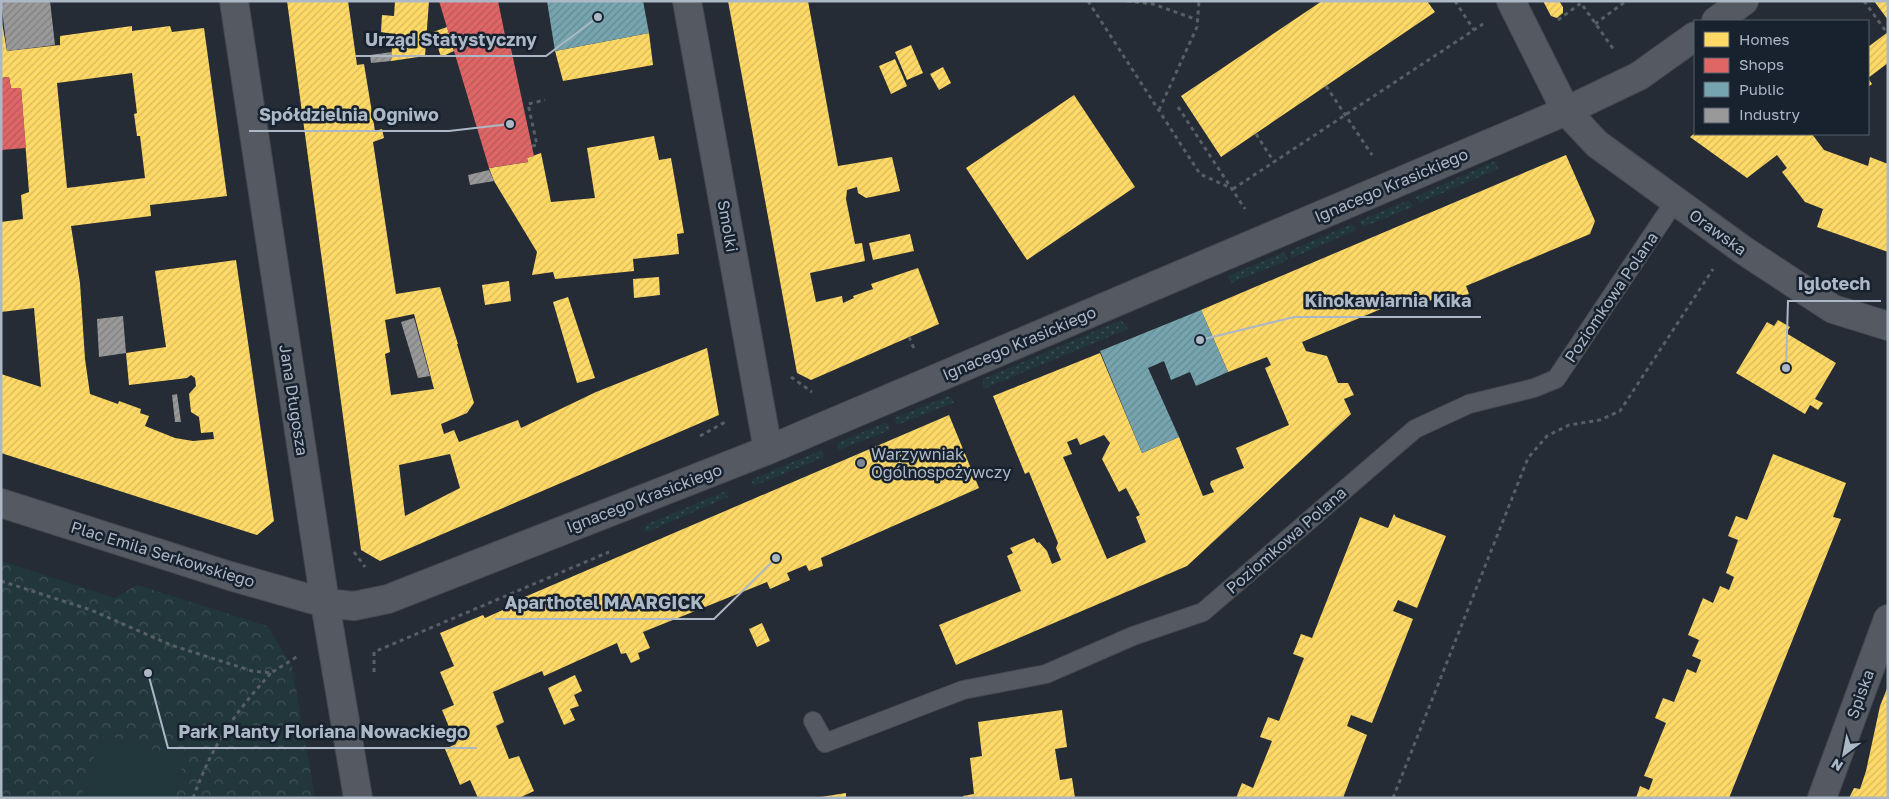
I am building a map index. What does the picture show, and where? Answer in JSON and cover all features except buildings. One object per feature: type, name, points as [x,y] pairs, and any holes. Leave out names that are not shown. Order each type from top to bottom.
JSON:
[{"type":"street","name":"Jana Długosza","points":[[234,1],[325,603],[358,798]]},
{"type":"street","name":"Smolki","points":[[687,1],[768,450]]},
{"type":"street","name":"Orawska","points":[[1511,1],[1566,111],[1596,144],[1743,250],[1833,309],[1888,326]]},
{"type":"street","points":[[1717,20],[1744,1]]},
{"type":"street","name":"Ignacego Krasickiego","points":[[325,603],[354,606],[388,599],[768,450],[1566,111],[1639,76],[1694,37]]},
{"type":"street","name":"Plac Emila Serkowskiego","points":[[1,503],[230,576],[325,603]]},
{"type":"street","name":"Spiska","points":[[1822,798],[1888,618]]},
{"type":"lane","name":"Poziomkowa Polana","points":[[813,721],[825,743],[963,690],[1046,674],[1133,636],[1203,612],[1414,428],[1469,404],[1534,388],[1556,380],[1675,201]]},
{"type":"path","points":[[1088,1],[1200,174],[1233,189]]},
{"type":"path","points":[[1127,1],[1153,4],[1198,20]]},
{"type":"path","points":[[1158,110],[1198,20],[1200,1]]},
{"type":"path","points":[[1455,1],[1474,30]]},
{"type":"path","points":[[1595,24],[1626,1]]},
{"type":"path","points":[[1864,1],[1887,34]]},
{"type":"path","points":[[1552,24],[1581,3],[1616,54]]},
{"type":"path","points":[[1233,189],[1487,22]]},
{"type":"path","points":[[1326,86],[1372,156]]},
{"type":"path","points":[[532,146],[537,145],[528,104],[545,100]]},
{"type":"path","points":[[1178,107],[1247,211]]},
{"type":"path","points":[[1256,134],[1274,162]]},
{"type":"path","points":[[1393,798],[1528,458],[1547,436],[1569,425],[1600,420],[1620,411],[1714,268]]},
{"type":"path","points":[[788,370],[792,378],[810,392],[820,393]]},
{"type":"path","points":[[692,440],[727,422],[728,415]]},
{"type":"path","points":[[351,547],[366,568],[372,569]]},
{"type":"path","points":[[1,581],[91,610],[171,646],[252,671],[271,673]]},
{"type":"path","points":[[193,798],[220,736],[243,704],[271,673],[298,655]]},
{"type":"green space","points":[[1495,161],[1498,169],[1419,203],[1415,197]]},
{"type":"green space","points":[[1409,200],[1413,207],[1363,227],[1359,221]]},
{"type":"green space","points":[[1352,224],[1356,230],[1292,258],[1289,251]]},
{"type":"green space","points":[[1285,252],[1288,260],[1231,283],[1228,276]]},
{"type":"green space","points":[[1121,320],[1128,329],[983,389],[983,379]]},
{"type":"green space","points":[[949,396],[955,402],[897,425],[894,418]]},
{"type":"green space","points":[[887,422],[890,430],[839,450],[837,443]]},
{"type":"green space","points":[[821,450],[824,457],[754,486],[751,480]]},
{"type":"green space","points":[[726,491],[728,497],[645,533],[643,526]]},
{"type":"green space","points":[[1,561],[115,598],[137,585],[267,626],[292,666],[315,798],[1,798]]},
{"type":"green space","points":[[102,733],[184,760],[172,798],[81,798]]},
{"type":"place","name":"Urząd Statystyczny","points":[[598,17]]},
{"type":"place","name":"Spółdzielnia Ogniwo","points":[[510,124]]},
{"type":"place","name":"Kinokawiarnia Kika","points":[[1200,340]]},
{"type":"place","name":"Iglotech","points":[[1786,368]]},
{"type":"place","name":"Warzywniak Ogólnospożywczy","points":[[861,463]]},
{"type":"place","name":"Aparthotel MAARGICK","points":[[776,558]]},
{"type":"place","name":"Park Planty Floriana Nowackiego","points":[[148,673]]}]
